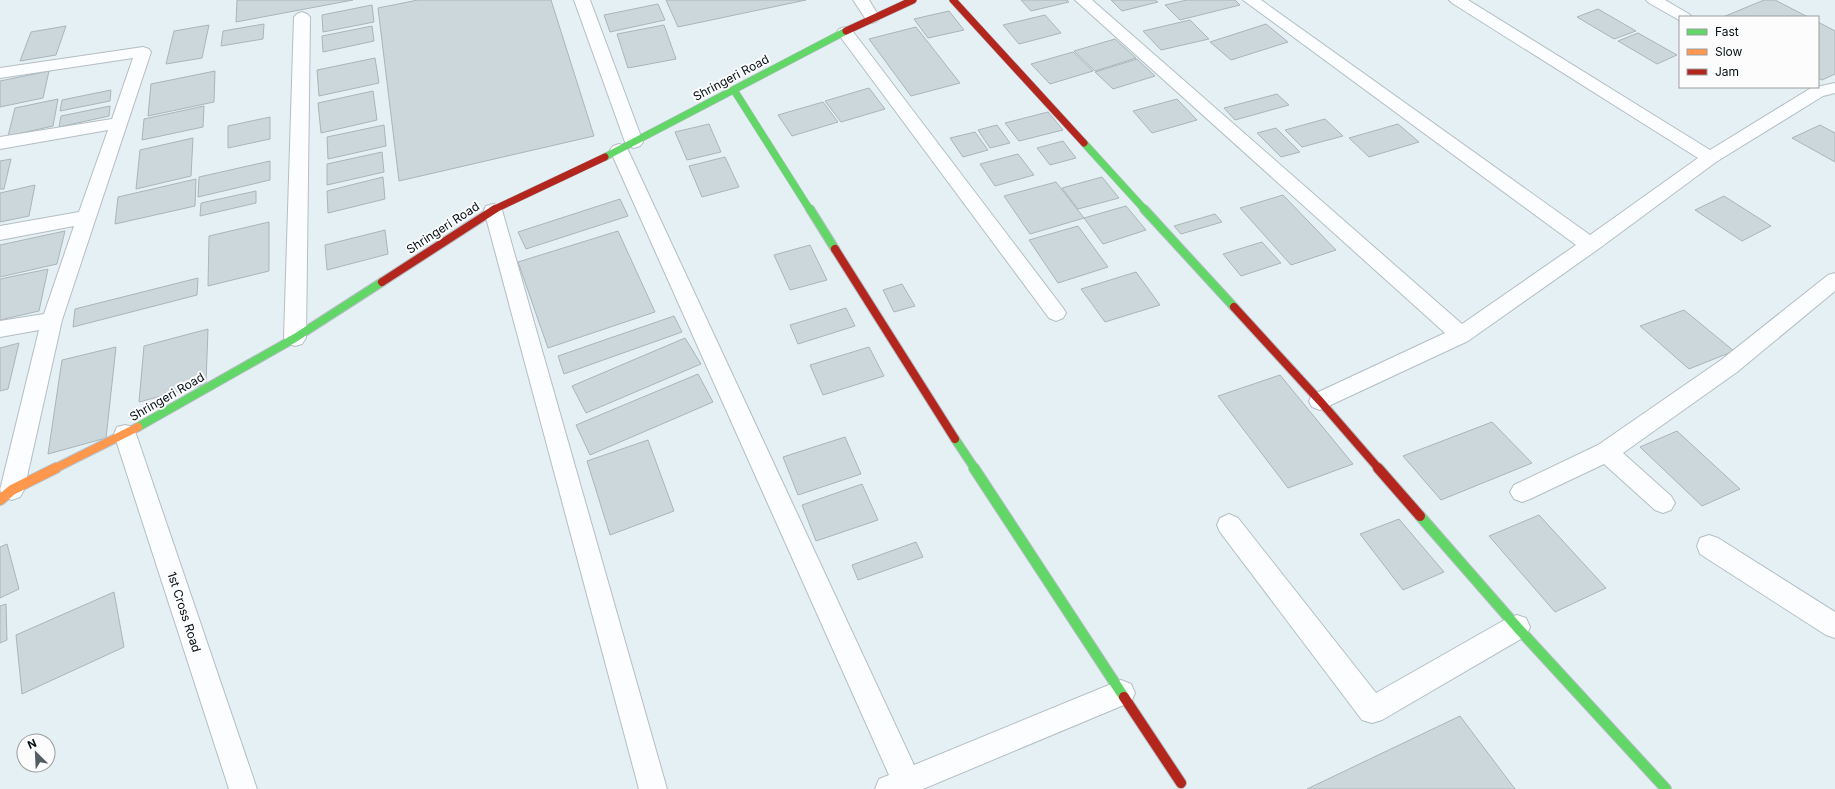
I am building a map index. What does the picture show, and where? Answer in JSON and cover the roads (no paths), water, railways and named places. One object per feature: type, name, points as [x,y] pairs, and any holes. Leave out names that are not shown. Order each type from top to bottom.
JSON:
[{"type":"street","points":[[582,0],[626,146],[898,785],[1121,693]]},
{"type":"street","points":[[861,0],[872,18]]},
{"type":"street","name":"Shringeri Road","points":[[6,495],[125,434],[294,338],[493,210],[626,146],[872,18],[913,0]]},
{"type":"street","points":[[953,0],[1320,402],[1517,627],[1666,789]]},
{"type":"street","points":[[1084,0],[1461,335]]},
{"type":"street","points":[[1251,0],[1590,245]]},
{"type":"street","points":[[1457,0],[1710,158]]},
{"type":"street","points":[[1654,0],[1682,16]]},
{"type":"street","points":[[294,338],[302,17]]},
{"type":"street","points":[[845,32],[1056,313]]},
{"type":"street","points":[[0,73],[142,52],[52,320],[6,495]]},
{"type":"street","points":[[1320,402],[1461,335],[1590,245],[1710,158],[1820,89]]},
{"type":"street","points":[[734,90],[991,495],[1181,783]]},
{"type":"street","points":[[0,143],[119,123]]},
{"type":"street","points":[[493,210],[653,789]]},
{"type":"street","points":[[0,233],[87,217]]},
{"type":"street","points":[[1522,492],[1606,452],[1729,366],[1835,280]]},
{"type":"street","points":[[0,330],[52,320]]},
{"type":"street","name":"1st Cross Road","points":[[125,434],[243,789]]},
{"type":"street","points":[[1606,452],[1663,503]]},
{"type":"street","points":[[1228,525],[1372,710],[1517,627]]},
{"type":"street","points":[[1709,546],[1835,626]]}]
